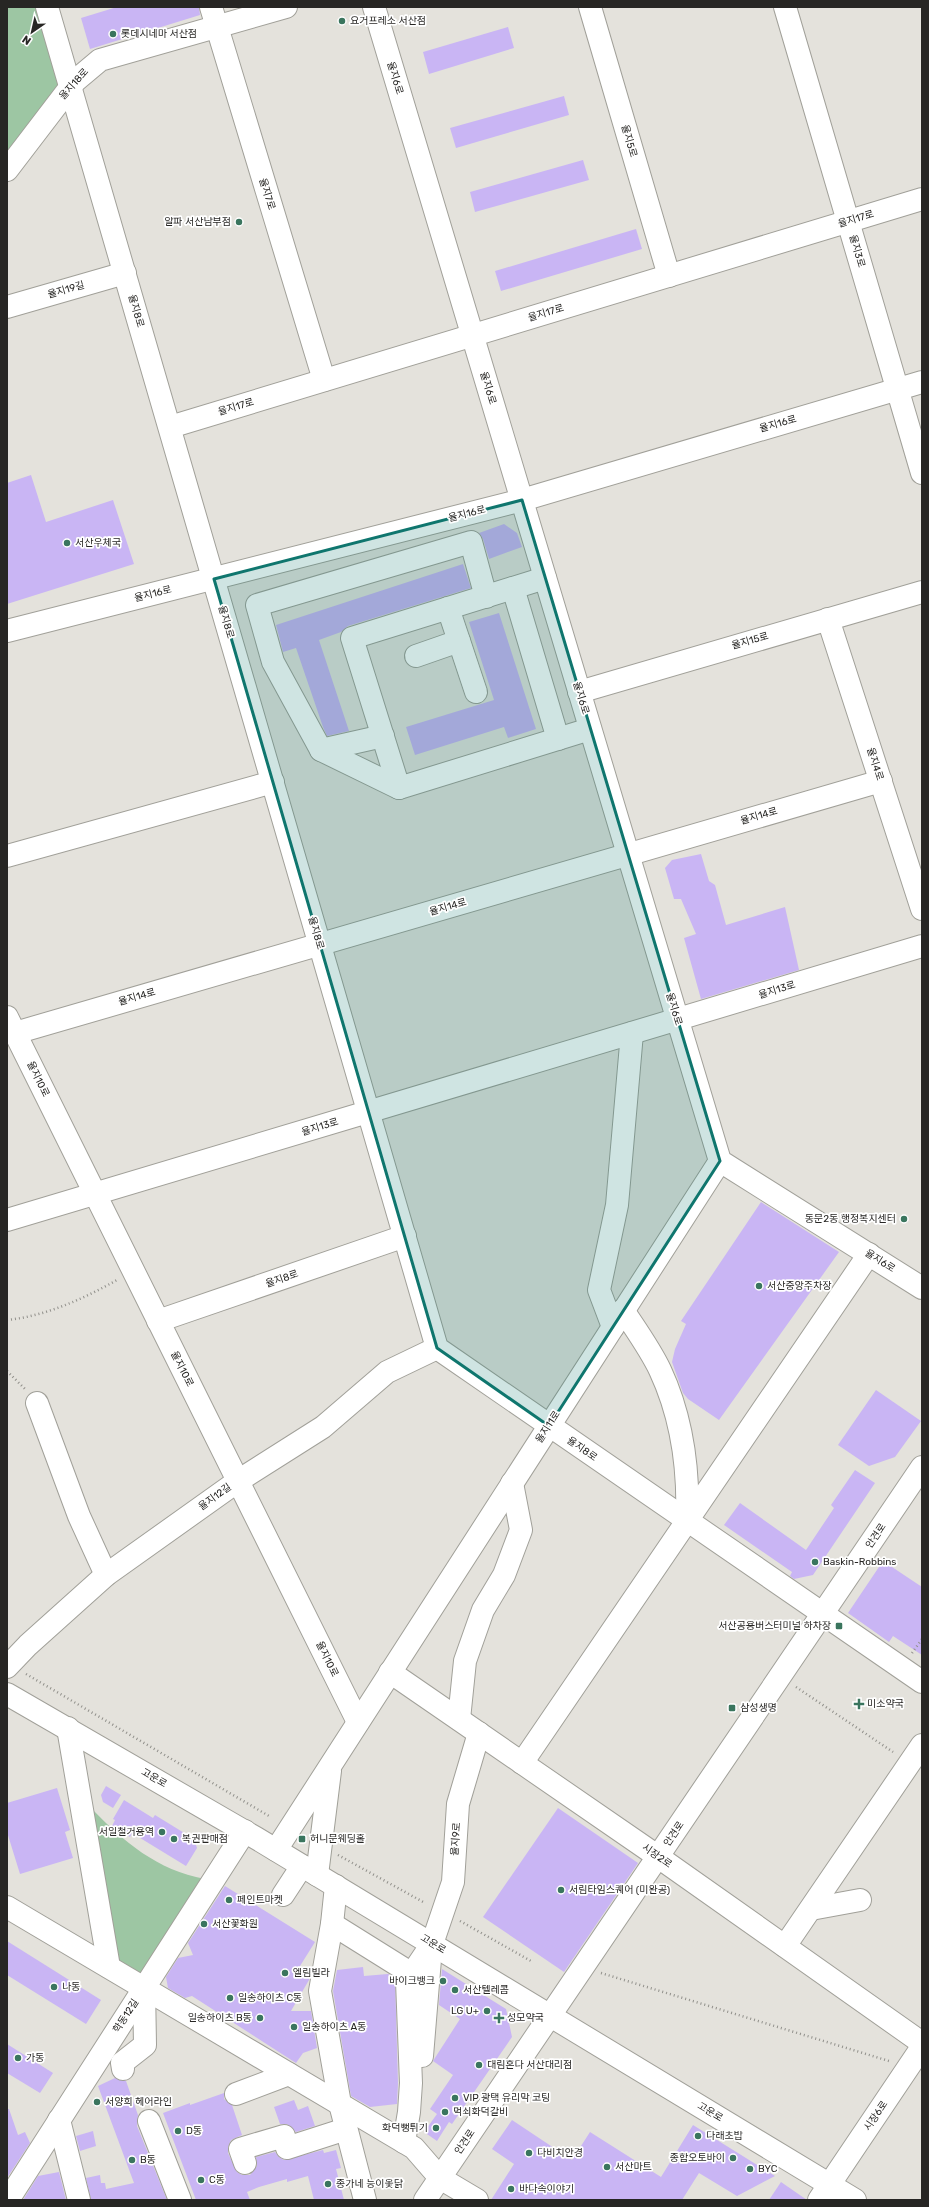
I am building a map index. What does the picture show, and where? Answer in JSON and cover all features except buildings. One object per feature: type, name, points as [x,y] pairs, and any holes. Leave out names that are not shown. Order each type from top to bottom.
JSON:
[{"type":"street","name":"율지8로","points":[[48,7],[437,1348],[822,1615],[922,1682]]},
{"type":"street","name":"율지18로","points":[[7,170],[70,86],[84,71],[106,57],[214,16],[286,7]]},
{"type":"street","name":"율지6로","points":[[374,7],[720,1161],[922,1288]]},
{"type":"street","name":"율지5로","points":[[590,7],[669,276]]},
{"type":"street","name":"율지3로","points":[[785,7],[922,473]]},
{"type":"street","name":"율지7로","points":[[214,16],[324,380]]},
{"type":"street","name":"율지17로","points":[[170,427],[922,199]]},
{"type":"street","name":"율지19길","points":[[7,307],[125,273]]},
{"type":"street","name":"율지16로","points":[[7,631],[522,500],[922,382]]},
{"type":"street","points":[[486,597],[471,542],[257,606],[273,662],[321,750],[399,788],[590,729]]},
{"type":"street","points":[[399,788],[352,638],[545,578]]},
{"type":"street","points":[[513,588],[558,739]]},
{"type":"street","name":"율지15로","points":[[579,692],[922,592]]},
{"type":"street","points":[[448,608],[476,692]]},
{"type":"street","name":"율지4로","points":[[828,619],[922,909]]},
{"type":"street","points":[[416,656],[459,641]]},
{"type":"street","points":[[321,750],[383,736]]},
{"type":"street","name":"율지14로","points":[[11,1025],[320,944],[881,781]]},
{"type":"street","points":[[7,856],[273,782]]},
{"type":"street","name":"율지13로","points":[[7,1220],[922,946]]},
{"type":"street","name":"율지10로","points":[[11,1025],[358,1722]]},
{"type":"street","points":[[632,1033],[617,1205],[599,1290],[618,1319],[660,1370],[675,1412],[683,1446],[688,1486],[687,1521]]},
{"type":"street","name":"율지11로","points":[[276,1850],[720,1161]]},
{"type":"street","name":"율지8로","points":[[158,1321],[405,1236]]},
{"type":"street","points":[[522,1763],[868,1254]]},
{"type":"street","name":"율지12길","points":[[15,1669],[39,1635],[106,1575],[238,1481],[323,1427],[387,1372],[437,1348]]},
{"type":"street","points":[[37,1402],[80,1516],[106,1575]]},
{"type":"street","name":"안견로","points":[[425,2200],[922,1467]]},
{"type":"street","points":[[459,1719],[465,1661],[483,1610],[504,1575],[521,1530],[512,1483]]},
{"type":"street","name":"시장2로","points":[[390,1672],[658,1857],[922,2043]]},
{"type":"street","name":"고운로","points":[[7,1694],[245,1831],[551,2015],[824,2192],[855,2200]]},
{"type":"street","points":[[68,1728],[109,1967]]},
{"type":"street","name":"율지9로","points":[[432,1944],[453,1882],[458,1804],[479,1733]]},
{"type":"street","points":[[785,1946],[916,1754]]},
{"type":"street","points":[[283,1896],[310,1870],[330,1765]]},
{"type":"street","name":"학동12길","points":[[8,2200],[245,1831]]},
{"type":"street","points":[[336,1886],[332,1924],[320,1991],[340,2104],[365,2200]]},
{"type":"street","points":[[811,1909],[860,1900]]},
{"type":"street","points":[[7,1907],[409,2145],[440,2178],[477,2200]]},
{"type":"street","points":[[332,1924],[412,1974]]},
{"type":"street","points":[[409,2145],[411,2083],[408,1981],[432,1944]]},
{"type":"street","points":[[409,2145],[432,1944]]},
{"type":"street","points":[[123,2070],[122,2064],[145,2045],[144,1988]]},
{"type":"street","name":"시장6로","points":[[824,2192],[922,2047]]},
{"type":"street","points":[[236,2094],[290,2074]]},
{"type":"street","points":[[59,2120],[79,2200]]},
{"type":"street","points":[[149,2121],[180,2200]]},
{"type":"street","points":[[245,2163],[240,2149],[284,2136],[288,2148],[346,2129]]},
{"type":"path","points":[[7,1320],[29,1318],[89,1295],[134,1272]]},
{"type":"path","points":[[7,1371],[37,1402]]},
{"type":"path","points":[[15,1669],[269,1816]]},
{"type":"path","points":[[780,1677],[916,1754]]},
{"type":"path","points":[[336,1854],[429,1905]]},
{"type":"path","points":[[457,1920],[531,1961]]},
{"type":"path","points":[[584,1967],[908,2067]]},
{"type":"highlighted area","points":[[522,500],[720,1161],[549,1426],[437,1348],[214,579]]},
{"type":"green space","points":[[7,7],[42,7],[66,81],[7,158]]},
{"type":"green space","points":[[91,1808],[116,1832],[142,1853],[172,1869],[205,1879],[144,1973],[130,1972],[118,1963]]},
{"type":"place","name":"요거프레소 서산점","points":[[342,21]]},
{"type":"place","name":"롯데시네마 서산점","points":[[113,34]]},
{"type":"place","name":"알파 서산남부점","points":[[239,222]]},
{"type":"place","name":"서산우체국","points":[[67,543]]},
{"type":"place","name":"동문2동 행정복지센터","points":[[904,1219]]},
{"type":"place","name":"서산중앙주차장","points":[[759,1286]]},
{"type":"place","name":"Baskin-Robbins","points":[[815,1562]]},
{"type":"place","name":"서산공용버스터미널 하차장","points":[[839,1626]]},
{"type":"place","name":"미소약국","points":[[859,1704]]},
{"type":"place","name":"삼성생명","points":[[732,1708]]},
{"type":"place","name":"서일철거용역","points":[[162,1832]]},
{"type":"place","name":"복권판매점","points":[[174,1839]]},
{"type":"place","name":"허니문웨딩홀","points":[[302,1839]]},
{"type":"place","name":"서림타임스퀘어 (미완공)","points":[[561,1890]]},
{"type":"place","name":"페인트마켓","points":[[229,1900]]},
{"type":"place","name":"서산꽃화원","points":[[204,1924]]},
{"type":"place","name":"엘림빌라","points":[[285,1973]]},
{"type":"place","name":"바이크뱅크","points":[[443,1981]]},
{"type":"place","name":"나동","points":[[54,1987]]},
{"type":"place","name":"서산텔레콤","points":[[455,1990]]},
{"type":"place","name":"일송하이츠 C동","points":[[230,1998]]},
{"type":"place","name":"LG U+","points":[[487,2011]]},
{"type":"place","name":"일송하이츠 B동","points":[[260,2018]]},
{"type":"place","name":"성모약국","points":[[499,2018]]},
{"type":"place","name":"일송하이츠 A동","points":[[294,2027]]},
{"type":"place","name":"가동","points":[[18,2058]]},
{"type":"place","name":"대림혼다 서산대리점","points":[[479,2065]]},
{"type":"place","name":"VIP 광택 유리막 코팅","points":[[455,2098]]},
{"type":"place","name":"서양희 헤어라인","points":[[97,2102]]},
{"type":"place","name":"먹쇠화덕갈비","points":[[445,2112]]},
{"type":"place","name":"화덕뻥튀기","points":[[436,2128]]},
{"type":"place","name":"D동","points":[[178,2131]]},
{"type":"place","name":"다래초밥","points":[[698,2136]]},
{"type":"place","name":"다비치안경","points":[[529,2153]]},
{"type":"place","name":"종합오토바이","points":[[733,2158]]},
{"type":"place","name":"B동","points":[[132,2160]]},
{"type":"place","name":"서산마트","points":[[607,2167]]},
{"type":"place","name":"BYC","points":[[750,2169]]},
{"type":"place","name":"C동","points":[[201,2180]]},
{"type":"place","name":"종가네 능이옻닭","points":[[328,2184]]},
{"type":"place","name":"바다속이야기","points":[[511,2189]]}]
